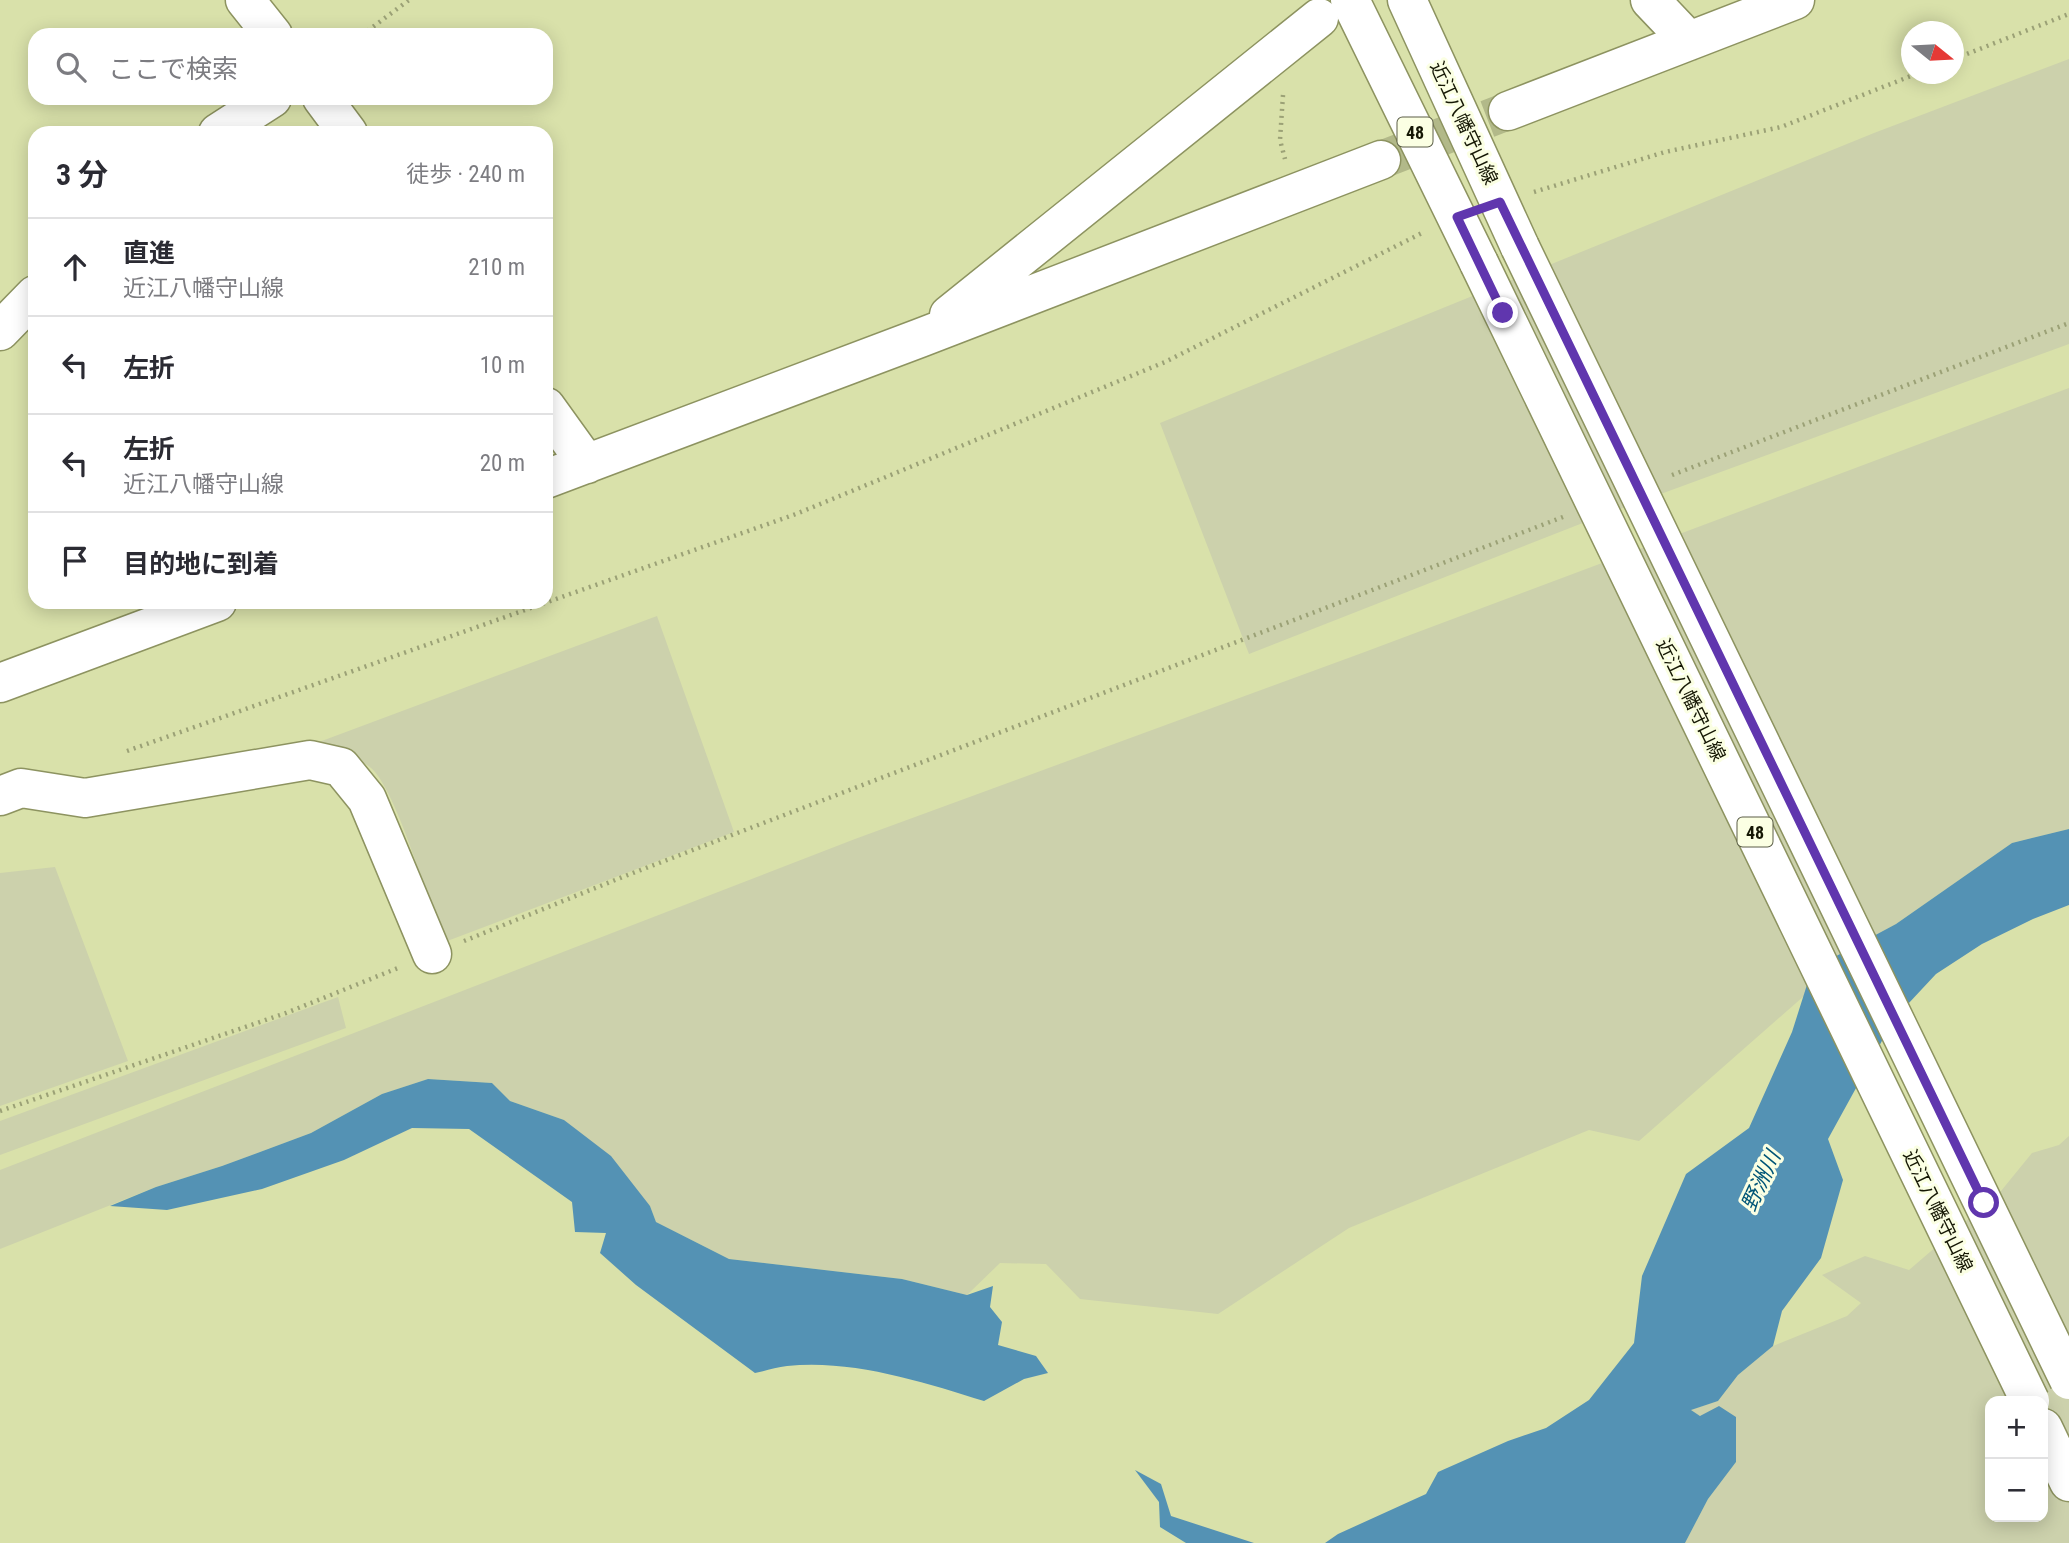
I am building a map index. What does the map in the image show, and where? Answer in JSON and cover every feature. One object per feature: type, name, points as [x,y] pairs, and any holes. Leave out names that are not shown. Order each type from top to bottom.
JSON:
[{"type":"main road","points":[[245,0],[267,28]]},
{"type":"main road","name":"近江八幡守山線","points":[[1407,0],[1520,247],[2069,1380]]},
{"type":"main road","points":[[1650,0],[1689,41]]},
{"type":"main road","points":[[1508,111],[1795,0]]},
{"type":"main road","points":[[920,338],[1335,9]]},
{"type":"main road","name":"近江八幡守山線","points":[[1335,9],[1457,217],[2028,1396]]},
{"type":"main road","points":[[229,126],[261,105]]},
{"type":"main road","points":[[327,105],[343,126]]},
{"type":"main road","points":[[553,476],[1381,160]]},
{"type":"main road","points":[[0,331],[28,302]]},
{"type":"main road","points":[[553,417],[587,464]]},
{"type":"main road","points":[[0,683],[198,609]]},
{"type":"main road","points":[[0,796],[21,788],[85,798],[310,760],[341,767],[367,799],[432,954]]},
{"type":"main road","points":[[2048,1438],[2069,1482]]},
{"type":"path","points":[[371,28],[409,0]]},
{"type":"path","points":[[1964,55],[2069,14]]},
{"type":"path","points":[[1500,202],[1665,152],[1781,127],[1901,80]]},
{"type":"path","points":[[1283,85],[1280,140],[1294,194]]},
{"type":"path","points":[[553,600],[796,514],[1165,362],[1457,217]]},
{"type":"path","points":[[1669,477],[2069,323]]},
{"type":"path","points":[[0,1111],[286,1013],[625,876],[1565,516]]},
{"type":"path","points":[[126,751],[527,609]]},
{"type":"green space","points":[[2069,59],[2069,344],[1598,517],[1249,654],[1160,423],[1874,133]]},
{"type":"green space","points":[[2069,388],[2069,829],[2012,843],[1896,924],[1812,969],[1804,996],[1639,1141],[1589,1130],[1349,1228],[1218,1314],[1080,1299],[1046,1264],[1000,1263],[967,1295],[902,1279],[729,1259],[656,1222],[650,1206],[564,1120],[510,1101],[492,1083],[428,1079],[382,1094],[311,1133],[156,1187],[0,1249],[0,1170],[855,839],[1362,653]]},
{"type":"green space","points":[[657,616],[734,832],[442,943],[400,819],[378,775],[361,762],[311,745]]},
{"type":"green space","points":[[55,867],[128,1061],[0,1106],[0,873]]},
{"type":"green space","points":[[338,997],[346,1028],[0,1155],[0,1121]]},
{"type":"green space","points":[[2069,1136],[2069,1543],[1685,1543],[1708,1499],[1736,1462],[1700,1416],[1690,1410],[1718,1401],[1738,1375],[1773,1346],[1847,1316],[1861,1303],[1822,1275],[1865,1256],[1909,1270],[2001,1191],[2032,1153],[2059,1145]]},
{"type":"water","name":"野洲川","points":[[2069,829],[2069,905],[1982,944],[1936,974],[1894,1019],[1828,1139],[1843,1180],[1821,1258],[1782,1311],[1773,1346],[1738,1375],[1718,1401],[1691,1410],[1700,1416],[1719,1406],[1736,1417],[1736,1462],[1708,1499],[1685,1543],[1325,1543],[1338,1534],[1426,1494],[1438,1472],[1508,1441],[1546,1428],[1589,1400],[1634,1343],[1642,1276],[1686,1174],[1749,1128],[1792,1032],[1812,969],[1896,924],[2012,843]]},
{"type":"water","points":[[428,1079],[492,1083],[510,1101],[564,1120],[611,1156],[650,1206],[656,1222],[729,1259],[902,1279],[967,1295],[993,1286],[990,1307],[1002,1322],[998,1345],[1036,1356],[1048,1373],[1024,1379],[984,1401],[862,1369],[812,1365],[787,1366],[755,1373],[636,1285],[600,1253],[606,1233],[575,1232],[572,1202],[469,1129],[412,1128],[344,1160],[262,1189],[167,1210],[110,1206],[156,1187],[311,1133],[382,1094]]},
{"type":"water","points":[[1135,1470],[1161,1484],[1171,1516],[1254,1543],[1186,1543],[1160,1527],[1159,1502]]},
{"type":"tunnel","points":[[1381,160],[1508,111]]},
{"type":"route","points":[[1503,313],[1457,217],[1500,202],[1984,1203]]}]
